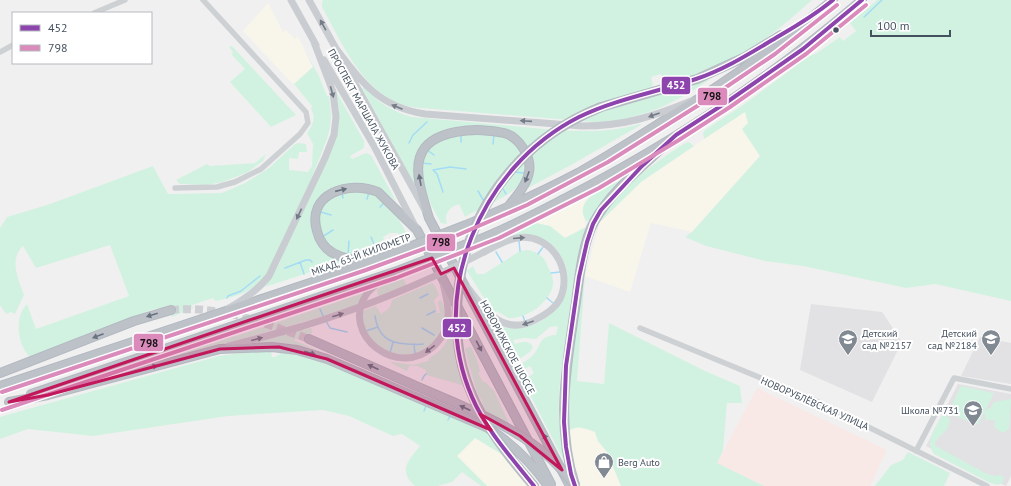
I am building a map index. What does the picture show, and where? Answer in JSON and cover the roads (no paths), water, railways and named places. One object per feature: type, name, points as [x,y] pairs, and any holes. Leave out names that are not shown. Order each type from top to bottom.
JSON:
[{"type":"highway","points":[[534,486],[504,450],[484,421],[465,377],[458,340],[456,319],[460,274],[471,236],[487,203],[504,178],[519,161],[560,128],[601,107],[697,79],[723,68],[745,57],[819,12],[833,0]]},
{"type":"highway","points":[[9,402],[397,271],[496,233],[596,182],[676,135],[764,77],[803,49],[862,0]]},
{"type":"highway","name":"МКАД, 63-Й КИЛОМЕТР","points":[[0,386],[328,277],[394,253],[507,208],[577,173],[704,96],[751,64],[819,12]]},
{"type":"highway","name":"НОВОРИЖСКОЕ ШОССЕ","points":[[507,208],[519,192],[529,172],[529,163],[526,152],[520,144],[506,134],[490,131],[454,132],[442,135],[434,140],[423,151],[420,158],[418,173],[428,218],[570,486]]},
{"type":"highway","points":[[575,486],[566,447],[563,404],[566,366],[579,277],[587,242],[593,224],[601,210],[642,166],[676,135]]},
{"type":"highway","points":[[372,261],[346,259],[338,256],[329,251],[320,240],[315,226],[315,215],[320,204],[328,195],[336,190],[373,189],[383,195],[417,230],[552,486]]},
{"type":"highway","points":[[0,373],[134,321],[171,310]]},
{"type":"highway","points":[[309,339],[491,420],[520,436],[535,446],[556,464],[575,486]]},
{"type":"highway","points":[[0,404],[48,395],[220,349],[272,347],[297,350],[316,355],[478,423],[498,435],[525,458],[548,486]]},
{"type":"main road","name":"ПРОСПЕКТ МАРШАЛА ЖУКОВА","points":[[291,0],[355,112],[417,230]]},
{"type":"main road","name":"ПРОСПЕКТ МАРШАЛА ЖУКОВА","points":[[309,0],[428,218]]},
{"type":"main road","points":[[221,312],[250,296],[270,276],[330,146],[335,127],[335,104],[329,80],[314,42]]},
{"type":"main road","points":[[337,50],[363,82],[387,102],[410,112],[425,114],[599,126],[647,118],[704,96]]},
{"type":"main road","points":[[220,349],[300,327],[357,309],[426,282],[504,242],[518,238],[536,239],[552,249],[562,265],[564,273],[563,291],[556,306],[542,317],[533,322],[518,326],[509,325],[493,317],[485,310],[455,270]]},
{"type":"main road","points":[[397,271],[373,287],[366,295],[361,306],[360,318],[362,329],[367,340],[375,348],[387,355],[403,358],[410,358],[425,352],[438,342],[443,335],[448,316],[441,274]]},
{"type":"street","points":[[96,12],[125,0]]},
{"type":"street","points":[[176,188],[217,187],[235,182],[261,169],[300,134],[308,123],[306,112],[203,0]]},
{"type":"street","points":[[0,52],[12,46]]},
{"type":"street","name":"НОВОРУБЛЁВСКАЯ УЛИЦА","points":[[640,328],[812,399],[986,486]]},
{"type":"street","points":[[916,451],[954,378],[1011,390]]},
{"type":"waterway","points":[[864,17],[882,0]]},
{"type":"waterway","points":[[409,143],[413,135],[427,122]]},
{"type":"waterway","points":[[461,133],[461,142]]},
{"type":"waterway","points":[[493,144],[494,134]]},
{"type":"waterway","points":[[427,150],[434,155]]},
{"type":"waterway","points":[[422,163],[431,164]]},
{"type":"waterway","points":[[443,192],[437,174],[433,170],[450,167],[466,169]]},
{"type":"waterway","points":[[514,172],[524,173]]},
{"type":"waterway","points":[[502,187],[506,194]]},
{"type":"waterway","points":[[478,191],[485,203]]},
{"type":"waterway","points":[[367,199],[369,192]]},
{"type":"waterway","points":[[342,193],[343,198]]},
{"type":"waterway","points":[[380,207],[385,202]]},
{"type":"waterway","points":[[321,212],[331,215]]},
{"type":"waterway","points":[[322,237],[333,230]]},
{"type":"waterway","points":[[371,237],[376,249]]},
{"type":"waterway","points":[[348,255],[349,241]]},
{"type":"waterway","points":[[519,241],[520,251]]},
{"type":"waterway","points":[[538,254],[543,247]]},
{"type":"waterway","points":[[496,252],[502,262]]},
{"type":"waterway","points":[[285,268],[306,260],[310,260],[312,262]]},
{"type":"waterway","points":[[300,262],[304,274]]},
{"type":"waterway","points":[[551,273],[560,272]]},
{"type":"waterway","points":[[227,298],[228,296],[241,291],[260,276]]},
{"type":"waterway","points":[[420,298],[428,294]]},
{"type":"waterway","points":[[547,298],[553,303]]},
{"type":"waterway","points":[[320,309],[323,316]]},
{"type":"waterway","points":[[427,315],[435,311]]},
{"type":"waterway","points":[[375,316],[376,323],[381,333],[389,340],[400,343],[423,344]]},
{"type":"waterway","points":[[523,316],[525,322]]},
{"type":"waterway","points":[[326,321],[330,328],[347,332]]},
{"type":"waterway","points":[[366,331],[378,327]]},
{"type":"waterway","points":[[422,328],[434,335]]},
{"type":"waterway","points":[[390,353],[393,342]]},
{"type":"waterway","points":[[414,344],[415,354]]},
{"type":"waterway","points":[[422,380],[426,374]]},
{"type":"waterway","points":[[424,411],[426,406]]},
{"type":"waterway","points":[[448,420],[450,416]]},
{"type":"tunnel","points":[[171,310],[189,309],[224,313],[258,321],[309,339]]},
{"type":"place","name":"Детский сад №2157","points":[[848,356]]},
{"type":"place","name":"Детский сад №2184","points":[[991,356]]},
{"type":"place","name":"Школа №731","points":[[973,427]]},
{"type":"place","name":"Berg Auto","points":[[604,479]]}]
